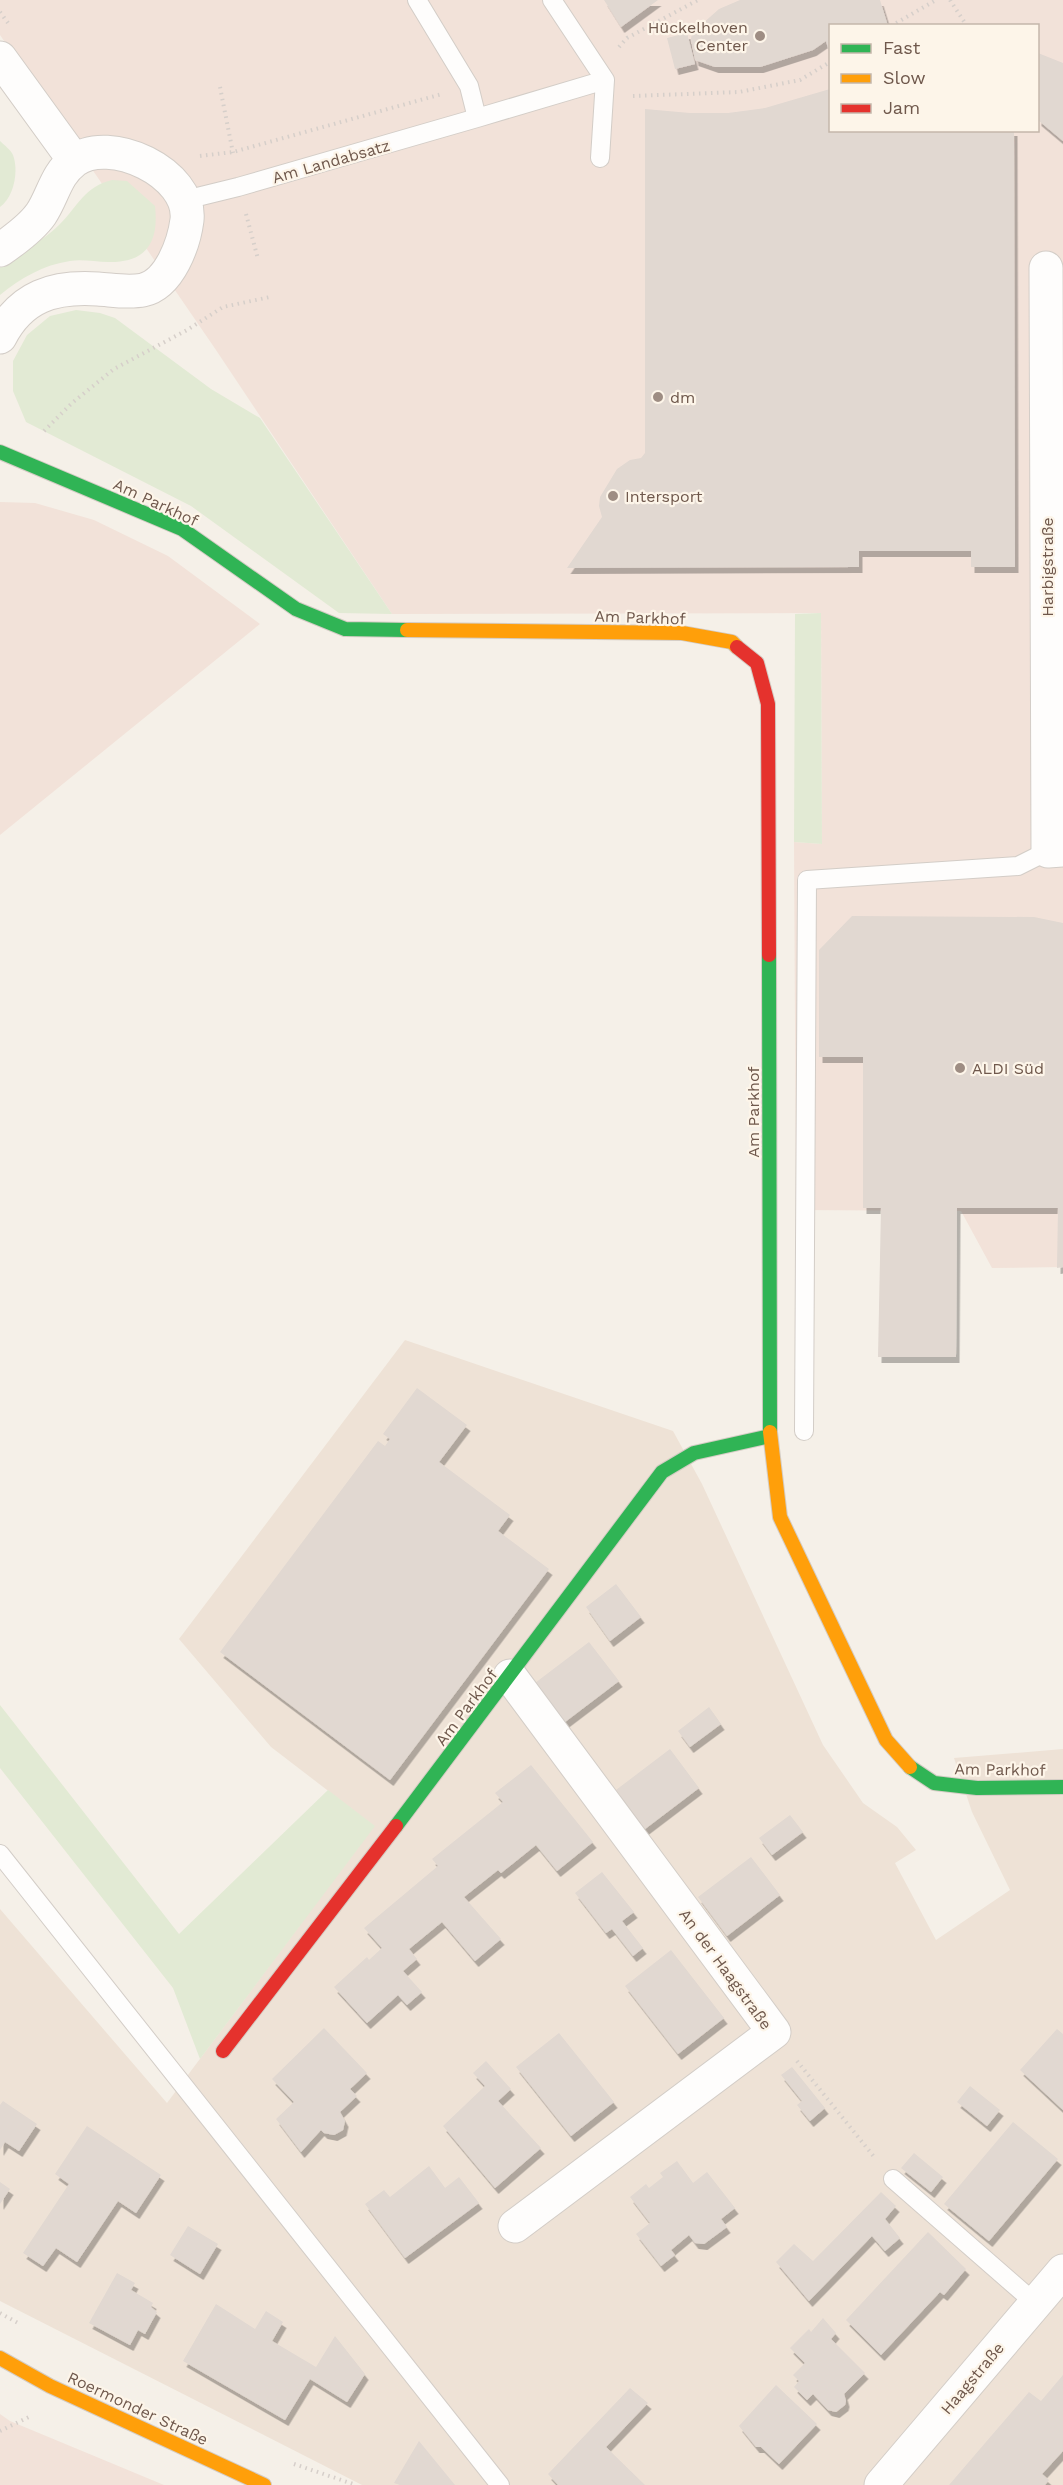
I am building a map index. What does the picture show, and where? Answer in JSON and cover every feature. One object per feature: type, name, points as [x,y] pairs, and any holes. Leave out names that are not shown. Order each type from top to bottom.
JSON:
[{"type":"street","points":[[0,58],[75,160]]},
{"type":"street","points":[[0,250],[40,214],[54,184],[75,160],[89,154],[109,153],[131,156],[155,167],[174,183],[185,200],[188,213],[185,233],[179,253],[165,276],[146,289],[116,291],[76,289],[48,292],[23,306],[8,322],[0,337]]},
{"type":"street","name":"Harbigstraße","points":[[1046,268],[1056,851]]},
{"type":"street","name":"Am Parkhof","points":[[0,452],[182,530],[296,609],[345,629],[682,633],[732,642],[757,663],[768,704],[770,1436],[780,1517],[886,1740],[908,1766],[934,1783],[977,1788],[1063,1787]]},
{"type":"street","name":"Am Parkhof","points":[[223,2051],[510,1676],[662,1472],[694,1453],[770,1436]]},
{"type":"street","name":"An der Haagstraße","points":[[510,1676],[774,2032],[514,2226]]},
{"type":"street","name":"Haagstraße","points":[[881,2485],[1063,2271]]},
{"type":"street","name":"Roermonder Straße","points":[[0,2358],[50,2386],[264,2485]]},
{"type":"lane","points":[[417,0],[469,86],[477,118]]},
{"type":"lane","points":[[552,0],[605,80],[600,158]]},
{"type":"lane","name":"Am Landabsatz","points":[[185,200],[238,188],[605,80]]},
{"type":"lane","points":[[804,1431],[807,880],[1018,866],[1056,851]]},
{"type":"lane","points":[[0,1854],[500,2485]]},
{"type":"lane","points":[[893,2179],[1035,2302]]},
{"type":"path","points":[[617,56],[620,45],[627,38],[698,0]]},
{"type":"path","points":[[894,24],[936,0]]},
{"type":"path","points":[[950,0],[966,24]]},
{"type":"path","points":[[0,12],[12,28]]},
{"type":"path","points":[[627,90],[634,96],[739,92],[800,80],[829,63]]},
{"type":"path","points":[[191,153],[203,157],[233,152],[469,86]]},
{"type":"path","points":[[41,434],[72,403],[114,369],[187,330],[223,307],[270,297]]},
{"type":"path","points":[[774,2032],[893,2179]]},
{"type":"shaded area","points":[[0,0],[1063,0],[1063,1267],[992,1268],[961,1211],[796,1210],[794,842],[822,844],[821,613],[392,614],[216,350],[0,35]]},
{"type":"shaded area","points":[[0,502],[35,503],[94,520],[168,556],[260,624],[0,835]]},
{"type":"shaded area","points":[[405,1340],[673,1431],[702,1484],[823,1745],[863,1803],[897,1827],[916,1850],[895,1863],[936,1940],[1010,1890],[972,1812],[954,1758],[1063,1749],[1063,2485],[362,2485],[0,2301],[0,1909],[167,2103],[374,1826],[271,1747],[179,1639]]},
{"type":"shaded area","points":[[0,2414],[10,2421],[164,2485],[0,2485]]},
{"type":"green space","points":[[0,141],[12,153],[15,161],[15,176],[9,197],[0,207]]},
{"type":"green space","points":[[112,180],[127,181],[155,206],[155,230],[148,248],[132,259],[121,261],[75,260],[60,263],[24,278],[0,295],[0,268],[53,230],[88,192]]},
{"type":"green space","points":[[76,310],[100,313],[115,318],[211,389],[260,418],[392,614],[339,613],[191,506],[26,422],[13,391],[13,361],[27,335],[50,316]]},
{"type":"green space","points":[[821,613],[822,844],[794,842],[795,614]]},
{"type":"green space","points":[[0,1705],[179,1934],[328,1790],[375,1826],[200,2059],[173,1988],[0,1768]]},
{"type":"building","points":[[604,0],[658,0],[621,27]]},
{"type":"building","name":"Hückelhoven Center","points":[[740,0],[880,0],[887,24],[829,24],[829,52],[826,41],[813,50],[760,67],[715,67],[695,60],[691,39],[692,33],[719,9]]},
{"type":"building","points":[[687,33],[695,64],[675,69],[667,38]]},
{"type":"building","points":[[1039,53],[1063,63],[1063,141],[1039,121]]},
{"type":"building","points":[[829,89],[829,132],[1014,132],[1015,567],[971,567],[971,551],[859,551],[859,567],[567,568],[602,517],[599,506],[600,497],[617,469],[630,460],[641,458],[645,453],[645,109],[690,113],[728,113],[765,108]]},
{"type":"building","name":"ALDI Süd","points":[[852,916],[1034,917],[1063,923],[1063,1267],[1057,1268],[1058,1208],[957,1208],[956,1357],[878,1357],[881,1208],[863,1208],[863,1057],[819,1057],[819,950]]},
{"type":"building","points":[[417,1388],[467,1425],[439,1462],[510,1515],[498,1531],[549,1569],[390,1780],[220,1652],[378,1441],[385,1446],[390,1439],[383,1434]]},
{"type":"building","points":[[616,1584],[641,1617],[610,1641],[586,1607]]},
{"type":"building","points":[[589,1642],[619,1681],[565,1722],[535,1683]]},
{"type":"building","points":[[709,1707],[721,1724],[690,1747],[678,1731]]},
{"type":"building","points":[[670,1749],[699,1788],[645,1829],[616,1790]]},
{"type":"building","points":[[531,1765],[593,1842],[557,1871],[536,1845],[501,1873],[498,1870],[464,1897],[501,1939],[475,1961],[442,1922],[409,1949],[417,1959],[403,1971],[422,1992],[407,2005],[398,1995],[367,2023],[334,1987],[367,1957],[369,1960],[382,1948],[364,1928],[438,1866],[432,1859],[503,1802],[495,1793]]},
{"type":"building","points":[[790,1815],[803,1832],[772,1855],[759,1838]]},
{"type":"building","points":[[751,1857],[780,1895],[727,1936],[698,1897]]},
{"type":"building","points":[[602,1872],[634,1912],[622,1921],[643,1948],[633,1956],[612,1929],[606,1933],[575,1893]]},
{"type":"building","points":[[671,1950],[724,2018],[678,2054],[625,1986]]},
{"type":"building","points":[[324,2028],[367,2073],[350,2089],[357,2096],[340,2112],[345,2121],[343,2130],[334,2135],[321,2130],[301,2152],[276,2119],[294,2102],[272,2079]]},
{"type":"building","points":[[1057,2029],[1063,2034],[1063,2110],[1020,2070]]},
{"type":"building","points":[[559,2033],[614,2102],[571,2136],[516,2067]]},
{"type":"building","points":[[486,2061],[511,2089],[498,2101],[541,2148],[495,2188],[443,2126],[485,2086],[473,2073]]},
{"type":"building","points":[[792,2067],[825,2108],[810,2121],[797,2105],[802,2101],[781,2075]]},
{"type":"building","points":[[970,2086],[1000,2110],[987,2126],[957,2102]]},
{"type":"building","points":[[3,2101],[37,2124],[19,2151],[5,2142],[0,2150],[0,2105]]},
{"type":"building","points":[[1013,2122],[1058,2159],[989,2241],[944,2204]]},
{"type":"building","points":[[87,2126],[161,2175],[136,2213],[118,2201],[77,2262],[56,2248],[43,2266],[23,2253],[69,2184],[55,2174]]},
{"type":"building","points":[[914,2153],[943,2177],[931,2192],[901,2168]]},
{"type":"building","points":[[677,2161],[693,2183],[707,2172],[735,2208],[721,2219],[727,2227],[704,2244],[695,2243],[689,2235],[671,2250],[675,2255],[661,2266],[636,2234],[650,2223],[630,2197],[646,2184],[649,2188],[663,2177],[660,2173]]},
{"type":"building","points":[[429,2166],[445,2188],[459,2177],[479,2203],[405,2258],[365,2204],[384,2190],[390,2197]]},
{"type":"building","points":[[0,2182],[10,2189],[0,2204]]},
{"type":"building","points":[[881,2192],[896,2206],[885,2219],[900,2238],[885,2251],[872,2236],[809,2301],[776,2262],[794,2244],[813,2261]]},
{"type":"building","points":[[188,2226],[218,2244],[200,2274],[170,2255]]},
{"type":"building","points":[[928,2232],[966,2269],[944,2295],[940,2292],[881,2355],[846,2320]]},
{"type":"building","points":[[117,2273],[135,2283],[131,2290],[153,2303],[151,2307],[157,2312],[145,2334],[138,2330],[130,2345],[89,2323]]},
{"type":"building","points":[[216,2304],[255,2329],[266,2311],[283,2322],[272,2341],[316,2367],[335,2336],[365,2374],[347,2402],[310,2379],[285,2420],[183,2361]]},
{"type":"building","points":[[823,2318],[836,2333],[831,2339],[865,2373],[844,2394],[845,2405],[836,2412],[828,2410],[813,2394],[807,2400],[794,2387],[799,2381],[793,2375],[805,2363],[790,2348],[809,2329],[811,2332]]},
{"type":"building","points":[[1063,2375],[1063,2451],[1042,2474],[1049,2480],[1045,2485],[949,2485],[1029,2392],[1041,2401]]},
{"type":"building","points":[[776,2385],[817,2424],[779,2464],[761,2447],[756,2447],[739,2426]]},
{"type":"building","points":[[630,2388],[648,2403],[606,2447],[645,2485],[558,2485],[548,2474]]},
{"type":"building","points":[[419,2441],[455,2485],[400,2485],[394,2483]]},
{"type":"traffic: fast","points":[[0,452],[182,529],[296,609],[345,629],[407,630]]},
{"type":"traffic: fast","points":[[769,955],[770,1432]]},
{"type":"traffic: fast","points":[[396,1826],[662,1472],[694,1453],[770,1436]]},
{"type":"traffic: fast","points":[[910,1767],[934,1783],[977,1788],[1063,1787]]},
{"type":"traffic: slow","points":[[407,630],[682,633],[732,642],[737,647]]},
{"type":"traffic: slow","points":[[770,1432],[780,1517],[886,1740],[910,1767]]},
{"type":"traffic: slow","points":[[0,2358],[50,2386],[264,2485]]},
{"type":"traffic: jam","points":[[737,647],[757,663],[768,704],[769,955]]},
{"type":"traffic: jam","points":[[223,2051],[396,1826]]},
{"type":"place","name":"Hückelhoven Center","points":[[760,36]]},
{"type":"place","name":"dm","points":[[658,397]]},
{"type":"place","name":"Intersport","points":[[613,496]]},
{"type":"place","name":"ALDI Süd","points":[[960,1068]]}]
